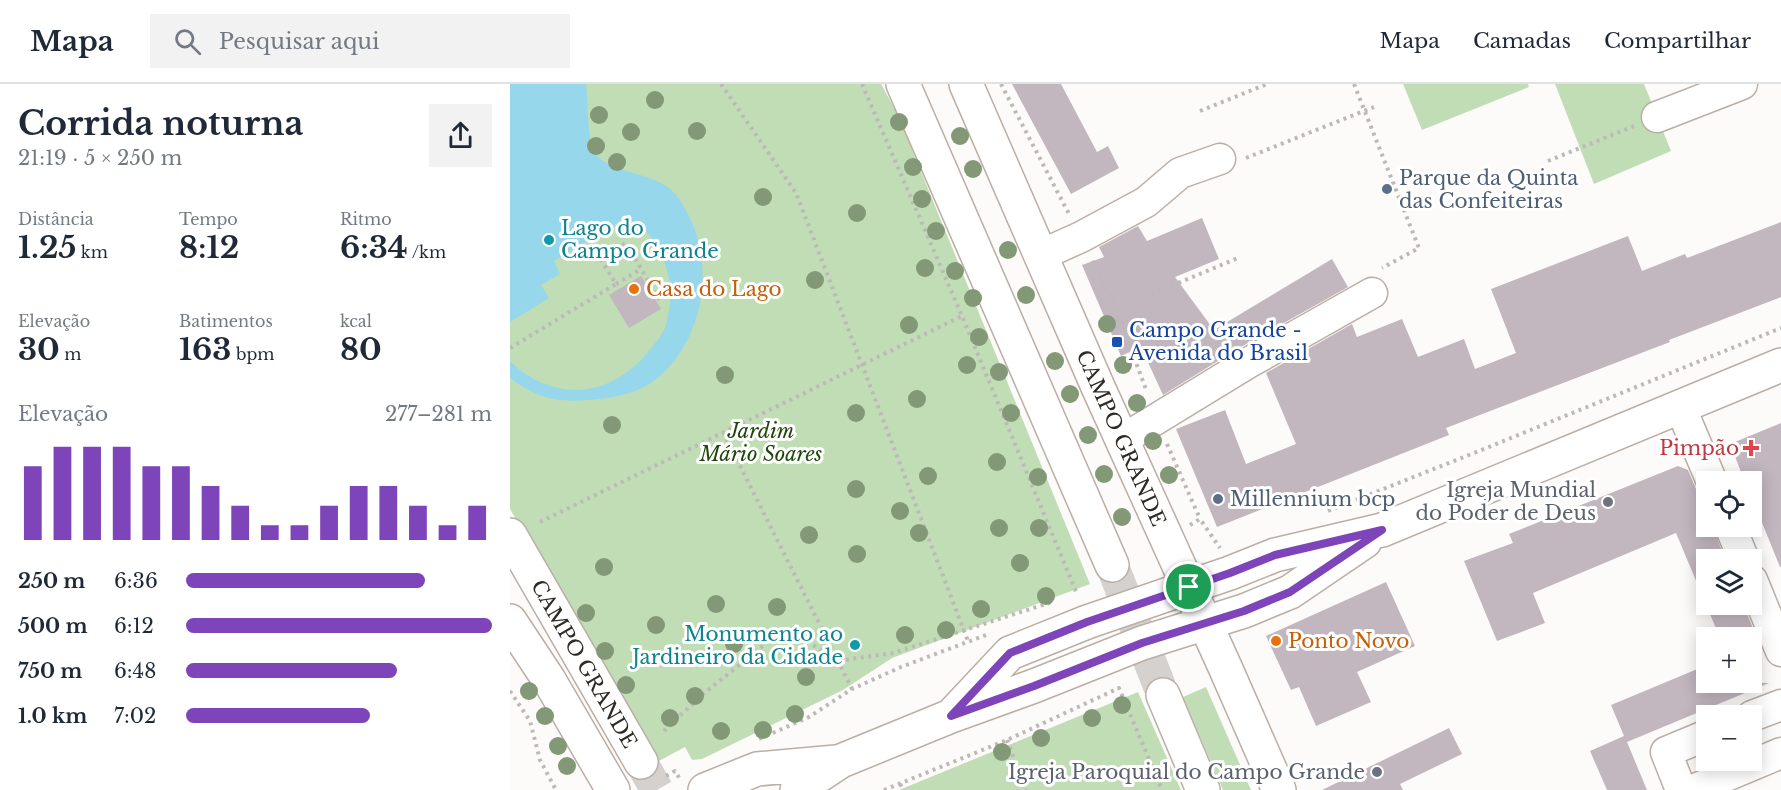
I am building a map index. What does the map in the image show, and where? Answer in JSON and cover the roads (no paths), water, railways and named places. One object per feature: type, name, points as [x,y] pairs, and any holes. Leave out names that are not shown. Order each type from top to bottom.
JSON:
[{"type":"main road","points":[[903,84],[1112,565]]},
{"type":"main road","points":[[949,84],[988,131]]},
{"type":"main road","name":"CAMPO GRANDE","points":[[966,84],[1279,790]]},
{"type":"main road","points":[[951,716],[1010,653],[1087,622],[1275,555],[1382,530],[1781,365]]},
{"type":"main road","points":[[797,790],[841,762],[951,716],[1142,643],[1244,611],[1290,592],[1382,530]]},
{"type":"main road","name":"CAMPO GRANDE","points":[[510,535],[641,762]]},
{"type":"main road","name":"CAMPO GRANDE","points":[[510,621],[549,680],[613,790]]},
{"type":"main road","points":[[1163,695],[1203,790]]},
{"type":"main road","points":[[705,790],[757,769],[841,762]]},
{"type":"street","points":[[1657,117],[1742,84]]},
{"type":"street","points":[[1041,255],[1081,237],[1146,202],[1180,173],[1233,159]]},
{"type":"street","points":[[1122,440],[1373,283]]},
{"type":"street","points":[[1680,406],[1707,471]]},
{"type":"street","points":[[1762,604],[1781,651]]},
{"type":"street","points":[[1762,712],[1781,705]]},
{"type":"street","points":[[1682,790],[1666,752],[1696,740]]},
{"type":"street","points":[[1693,790],[1781,753]]},
{"type":"water","name":"Lago do Campo Grande","points":[[510,84],[586,84],[589,129],[594,151],[608,164],[662,183],[670,189],[681,202],[694,228],[703,275],[701,299],[695,323],[672,364],[655,380],[636,391],[586,400],[552,399],[532,392],[510,378],[510,361],[526,374],[543,383],[577,390],[595,388],[628,372],[658,340],[666,326],[670,287],[665,264],[647,232],[639,223],[625,231],[619,222],[554,261],[560,274],[541,285],[549,298],[510,322]]},
{"type":"tunnel","points":[[1112,565],[1163,695]]},
{"type":"tunnel","points":[[641,762],[657,790]]},
{"type":"place","name":"Parque da Quinta das Confeiteiras","points":[[1387,189]]},
{"type":"place","name":"Lago do Campo Grande","points":[[549,240]]},
{"type":"place","name":"Casa do Lago","points":[[634,289]]},
{"type":"place","name":"Campo Grande - Avenida do Brasil","points":[[1117,342]]},
{"type":"place","name":"Pimpão","points":[[1751,448]]},
{"type":"place","name":"Millennium bcp","points":[[1218,499]]},
{"type":"place","name":"Igreja Mundial do Poder de Deus","points":[[1608,502]]},
{"type":"place","name":"Ponto Novo","points":[[1276,641]]},
{"type":"place","name":"Monumento ao Jardineiro da Cidade","points":[[855,645]]},
{"type":"place","name":"Igreja Paroquial do Campo Grande","points":[[1377,772]]},
{"type":"park label","name":"Jardim Mário Soares","points":[[761,442]]}]
